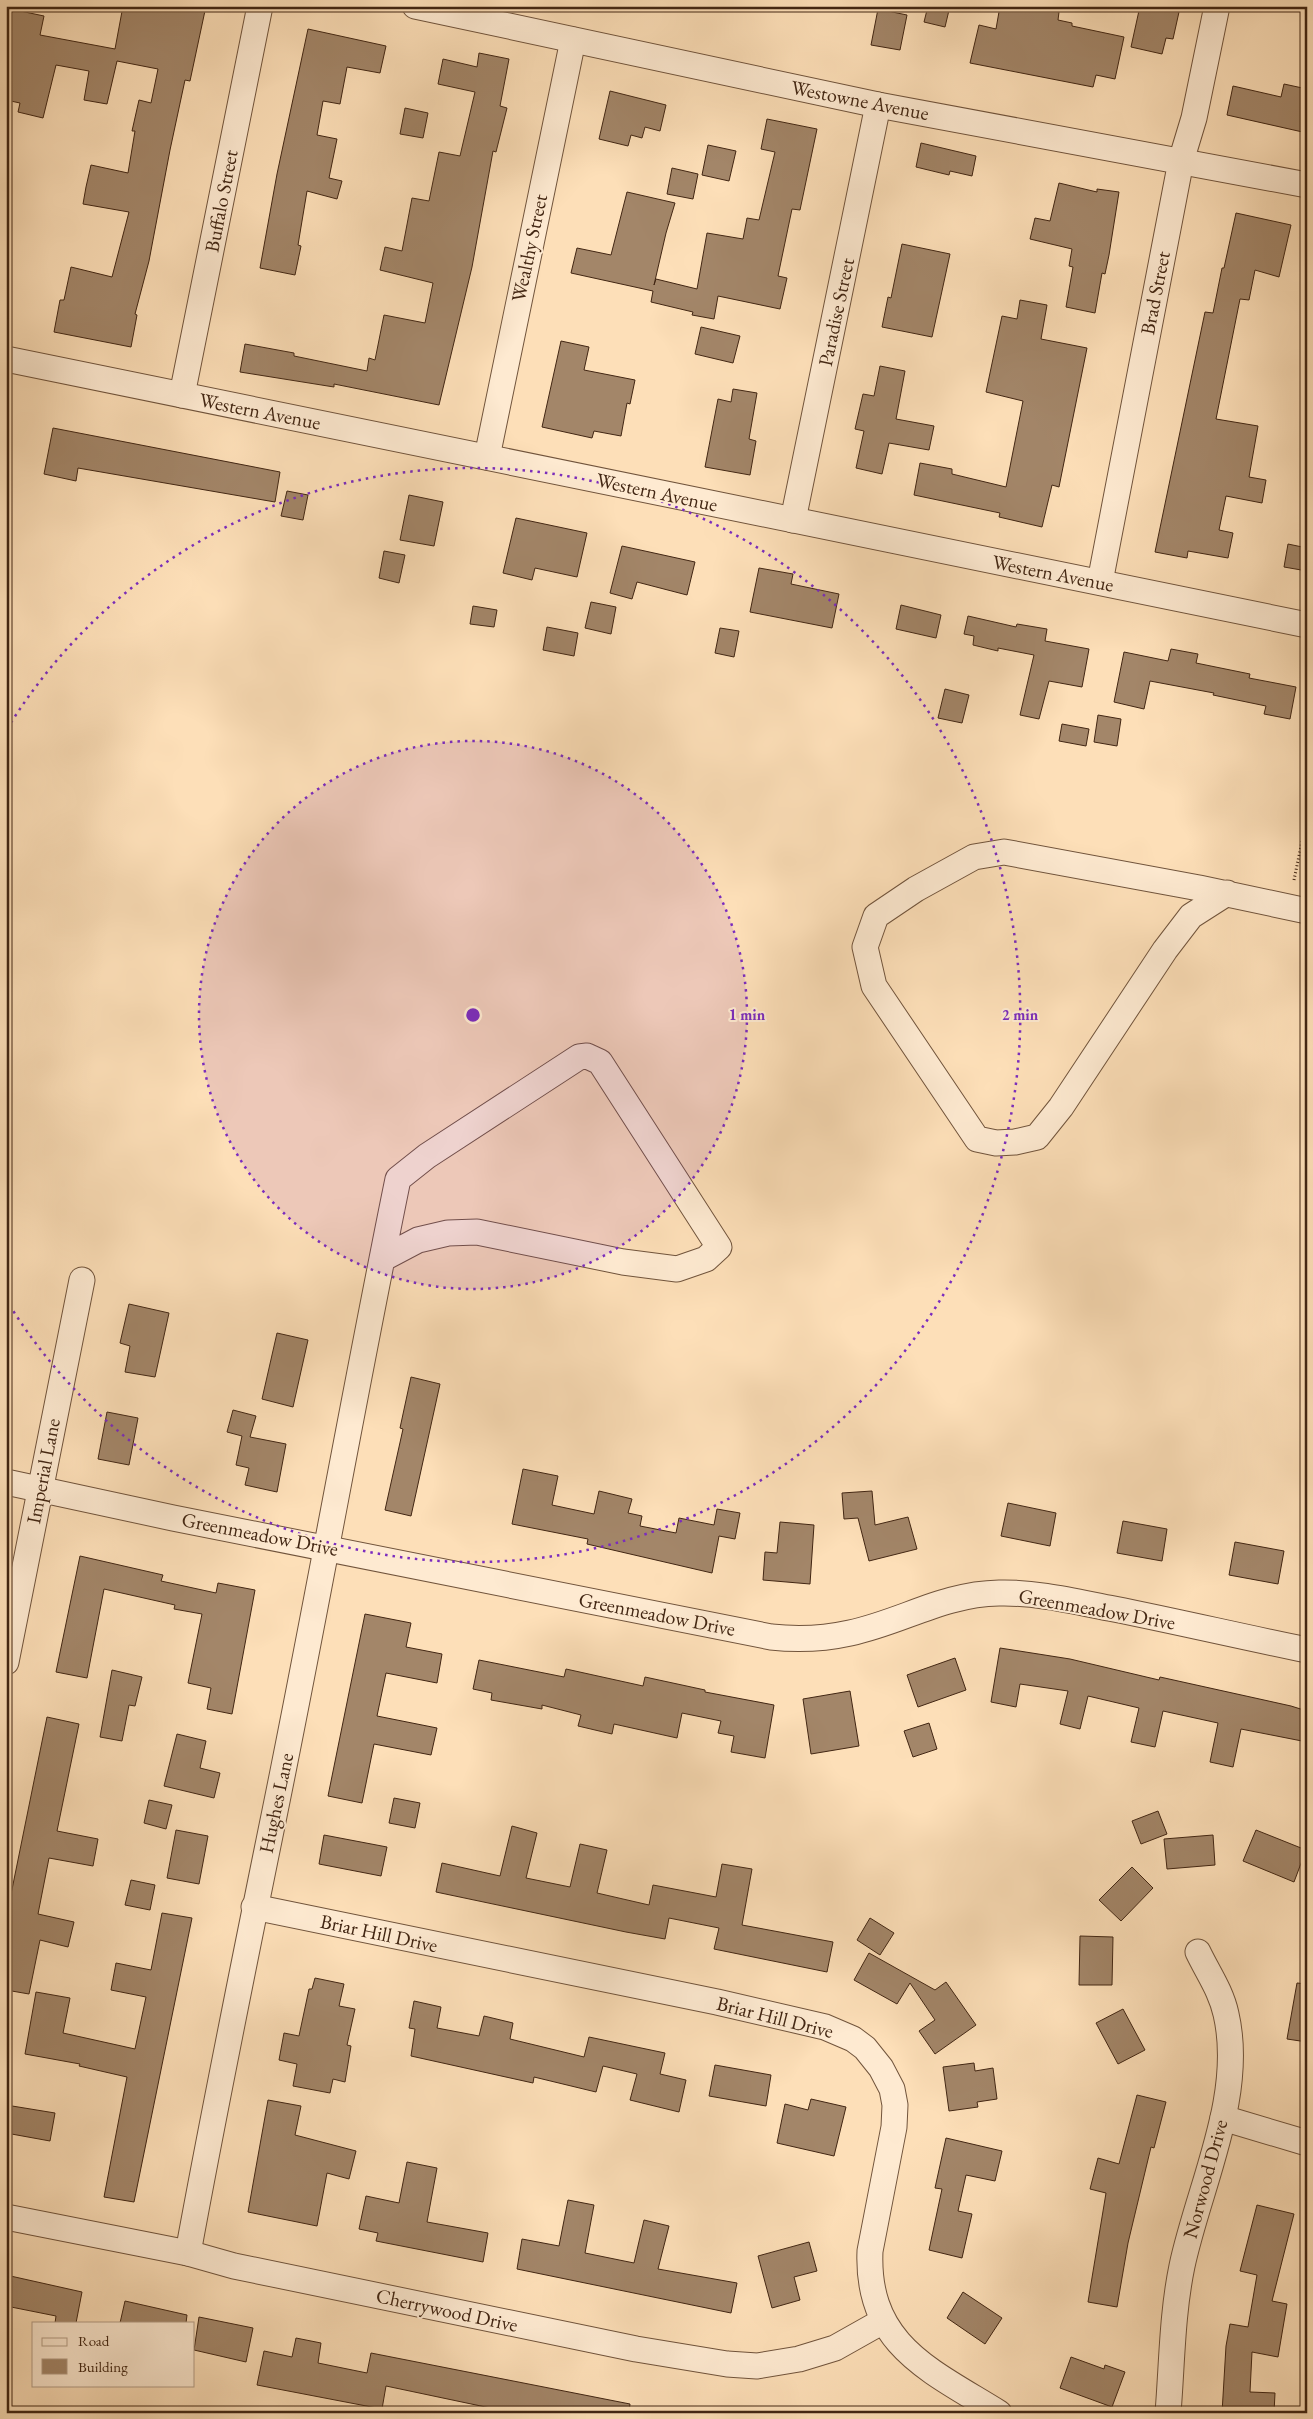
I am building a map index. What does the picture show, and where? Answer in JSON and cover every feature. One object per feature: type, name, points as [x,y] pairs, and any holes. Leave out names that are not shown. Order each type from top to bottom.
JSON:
[{"type":"street","name":"Buffalo Street","points":[[182,395],[260,6]]},
{"type":"street","name":"Westowne Avenue","points":[[415,6],[878,105],[1307,185]]},
{"type":"street","name":"Brad Street","points":[[1100,582],[1181,161],[1194,118],[1216,6]]},
{"type":"street","name":"Wealthy Street","points":[[487,457],[573,40]]},
{"type":"street","name":"Paradise Street","points":[[793,520],[878,105]]},
{"type":"street","name":"Western Avenue","points":[[6,359],[1307,625]]},
{"type":"street","points":[[1226,893],[1191,916],[1165,950],[1062,1107],[1037,1137],[1015,1142],[996,1143],[977,1139],[874,986],[865,947],[876,916],[916,889],[974,857],[1004,852],[1226,893],[1307,911]]},
{"type":"street","name":"Hughes Lane","points":[[188,2253],[362,1353],[398,1179],[427,1156],[579,1057],[586,1056],[600,1062],[719,1247],[706,1259],[677,1269],[623,1262],[477,1232],[448,1233],[418,1240],[382,1259]]},
{"type":"street","name":"Imperial Lane","points":[[6,1662],[82,1280]]},
{"type":"street","name":"Greenmeadow Drive","points":[[6,1482],[174,1518],[788,1638],[825,1638],[852,1633],[934,1603],[998,1593],[1030,1595],[1081,1603],[1307,1650]]},
{"type":"street","name":"Briar Hill Drive","points":[[254,1907],[717,2002],[825,2027],[853,2039],[865,2048],[881,2068],[892,2089],[895,2105],[894,2127],[870,2251],[869,2269],[874,2300],[883,2321],[904,2350],[930,2370],[999,2413]]},
{"type":"street","name":"Norwood Drive","points":[[1168,2413],[1176,2302],[1192,2221],[1223,2118],[1232,2048],[1226,2014],[1217,1986],[1198,1952]]},
{"type":"street","points":[[1223,2118],[1307,2143]]},
{"type":"street","name":"Cherrywood Drive","points":[[6,2217],[188,2253],[244,2268],[626,2347],[727,2364],[757,2366],[799,2359],[835,2348],[883,2321]]},
{"type":"path","points":[[1294,880],[1307,817]]},
{"type":"building","points":[[123,6],[206,6],[190,81],[185,80],[149,261],[135,314],[137,315],[131,347],[54,332],[60,300],[64,300],[71,267],[112,277],[129,212],[83,204],[86,187],[91,165],[128,173],[135,131],[132,131],[139,100],[151,103],[158,69],[117,61],[107,104],[84,100],[89,71],[56,65],[43,118],[18,112],[20,103],[6,100],[6,8],[44,16],[40,35],[115,49]]},
{"type":"building","points":[[928,6],[950,6],[945,27],[924,22]]},
{"type":"building","points":[[1000,6],[1031,6],[1059,12],[1058,20],[1072,23],[1072,26],[1124,37],[1115,79],[1096,75],[1093,87],[970,63],[979,25],[996,29]]},
{"type":"building","points":[[1140,6],[1154,6],[1179,12],[1173,39],[1166,38],[1162,54],[1131,47]]},
{"type":"building","points":[[878,9],[907,15],[900,50],[871,45]]},
{"type":"building","points":[[308,29],[386,46],[380,73],[347,67],[340,104],[323,101],[317,135],[337,139],[329,178],[342,181],[337,199],[307,191],[298,245],[301,246],[295,275],[260,268],[277,174]]},
{"type":"building","points":[[479,53],[509,59],[500,106],[507,108],[496,152],[493,151],[472,267],[439,405],[334,384],[334,387],[240,372],[245,344],[294,353],[294,356],[367,371],[369,358],[375,360],[384,315],[425,323],[433,283],[380,270],[385,247],[402,251],[412,198],[429,201],[439,152],[460,156],[475,92],[438,84],[443,59],[477,67]]},
{"type":"building","points":[[1284,84],[1307,89],[1307,133],[1227,115],[1233,86],[1281,97]]},
{"type":"building","points":[[610,91],[666,105],[660,131],[645,127],[642,138],[631,135],[628,146],[599,139]]},
{"type":"building","points":[[405,108],[428,113],[423,138],[400,134]]},
{"type":"building","points":[[767,119],[817,129],[800,210],[792,209],[778,276],[787,278],[780,309],[718,296],[714,319],[692,315],[693,312],[651,302],[653,291],[571,273],[577,248],[611,255],[627,192],[675,203],[654,285],[656,279],[697,289],[707,233],[743,239],[747,218],[759,220],[775,152],[761,149]]},
{"type":"building","points":[[921,143],[976,156],[972,176],[950,171],[949,175],[916,167]]},
{"type":"building","points":[[708,145],[736,151],[729,181],[702,175]]},
{"type":"building","points":[[672,168],[698,174],[693,199],[667,194]]},
{"type":"building","points":[[1059,183],[1097,192],[1097,189],[1119,192],[1109,255],[1105,274],[1102,273],[1095,313],[1066,307],[1073,267],[1069,266],[1072,249],[1030,239],[1035,218],[1050,221]]},
{"type":"building","points":[[1236,213],[1291,225],[1279,277],[1255,270],[1249,300],[1240,299],[1216,419],[1258,426],[1249,477],[1266,480],[1262,503],[1226,496],[1219,530],[1233,533],[1228,558],[1188,551],[1187,558],[1155,552],[1205,312],[1213,313]]},
{"type":"building","points":[[902,244],[950,254],[932,337],[882,327],[888,297],[891,298]]},
{"type":"building","points":[[1020,300],[1047,305],[1041,339],[1087,348],[1059,487],[1052,485],[1042,527],[999,517],[1000,513],[914,495],[920,463],[952,469],[952,474],[1006,487],[1023,401],[986,392],[1002,316],[1017,319]]},
{"type":"building","points":[[701,327],[740,336],[733,363],[695,354]]},
{"type":"building","points":[[561,341],[589,347],[584,370],[635,380],[630,404],[627,403],[621,436],[594,431],[592,438],[542,427]]},
{"type":"building","points":[[880,366],[905,371],[896,419],[934,426],[929,450],[889,443],[882,474],[856,468],[864,431],[855,429],[863,394],[874,396]]},
{"type":"building","points":[[733,389],[757,393],[749,439],[756,441],[750,475],[705,467],[718,399],[731,402]]},
{"type":"building","points":[[53,428],[280,472],[275,502],[78,468],[76,481],[44,474]]},
{"type":"building","points":[[287,491],[308,495],[303,520],[281,516]]},
{"type":"building","points":[[409,495],[443,502],[434,546],[400,540]]},
{"type":"building","points":[[516,518],[587,533],[577,577],[535,568],[532,580],[503,573]]},
{"type":"building","points":[[1288,544],[1307,548],[1307,571],[1284,567]]},
{"type":"building","points":[[622,546],[695,562],[687,595],[637,582],[632,599],[610,593]]},
{"type":"building","points":[[384,551],[405,555],[399,583],[379,578]]},
{"type":"building","points":[[759,568],[793,574],[791,584],[839,594],[832,628],[750,612]]},
{"type":"building","points":[[591,602],[616,607],[611,634],[585,628]]},
{"type":"building","points":[[901,605],[941,615],[936,638],[896,629]]},
{"type":"building","points":[[473,606],[497,610],[494,627],[470,624]]},
{"type":"building","points":[[968,616],[1016,627],[1017,624],[1047,629],[1045,641],[1089,649],[1082,687],[1049,681],[1039,719],[1020,715],[1034,655],[998,648],[998,651],[973,645],[974,636],[964,634]]},
{"type":"building","points":[[547,627],[578,633],[574,656],[543,650]]},
{"type":"building","points":[[720,628],[739,631],[734,657],[715,653]]},
{"type":"building","points":[[1171,649],[1198,654],[1196,663],[1250,674],[1249,678],[1296,687],[1290,719],[1264,714],[1266,706],[1213,695],[1214,693],[1150,681],[1144,709],[1114,702],[1124,652],[1168,661]]},
{"type":"building","points":[[945,689],[969,695],[962,723],[938,718]]},
{"type":"building","points":[[1098,715],[1121,719],[1117,746],[1094,742]]},
{"type":"building","points":[[1062,724],[1089,729],[1086,746],[1059,741]]},
{"type":"building","points":[[129,1304],[169,1313],[155,1377],[125,1372],[130,1346],[120,1343]]},
{"type":"building","points":[[277,1333],[308,1340],[293,1407],[262,1399]]},
{"type":"building","points":[[411,1377],[440,1384],[411,1516],[385,1510],[403,1429],[400,1428]]},
{"type":"building","points":[[233,1410],[256,1416],[250,1437],[286,1444],[277,1492],[245,1485],[249,1468],[236,1465],[242,1436],[227,1432]]},
{"type":"building","points":[[107,1412],[138,1418],[129,1465],[98,1459]]},
{"type":"building","points":[[523,1469],[558,1476],[552,1505],[594,1514],[599,1491],[632,1499],[628,1513],[642,1516],[640,1526],[676,1533],[679,1518],[714,1525],[717,1509],[740,1513],[735,1539],[719,1536],[712,1573],[587,1544],[588,1539],[512,1524]]},
{"type":"building","points":[[872,1491],[875,1525],[908,1517],[917,1549],[869,1561],[858,1518],[844,1519],[842,1493]]},
{"type":"building","points":[[1008,1503],[1056,1513],[1050,1546],[1001,1536]]},
{"type":"building","points":[[1123,1521],[1167,1529],[1162,1561],[1117,1553]]},
{"type":"building","points":[[780,1522],[814,1525],[810,1584],[763,1580],[765,1552],[777,1553]]},
{"type":"building","points":[[1235,1542],[1284,1551],[1278,1584],[1229,1575]]},
{"type":"building","points":[[80,1556],[163,1575],[161,1581],[216,1593],[218,1583],[255,1590],[232,1714],[207,1709],[211,1688],[188,1683],[202,1614],[174,1609],[175,1605],[104,1589],[87,1678],[56,1672]]},
{"type":"building","points":[[365,1614],[411,1623],[406,1647],[442,1654],[437,1683],[386,1673],[377,1716],[437,1728],[431,1755],[374,1744],[362,1803],[328,1796]]},
{"type":"building","points":[[1000,1648],[1070,1659],[1159,1680],[1160,1677],[1291,1706],[1307,1711],[1307,1742],[1241,1729],[1233,1767],[1210,1762],[1218,1723],[1163,1711],[1155,1747],[1131,1742],[1139,1708],[1088,1696],[1080,1729],[1060,1724],[1068,1691],[1020,1684],[1016,1707],[991,1702]]},
{"type":"building","points":[[955,1658],[966,1690],[918,1707],[907,1675]]},
{"type":"building","points":[[479,1660],[564,1677],[566,1669],[643,1686],[645,1677],[705,1690],[705,1692],[774,1705],[765,1758],[731,1752],[734,1736],[718,1733],[721,1721],[682,1713],[677,1738],[614,1724],[612,1734],[578,1726],[581,1715],[542,1705],[542,1709],[491,1700],[492,1693],[473,1689]]},
{"type":"building","points":[[112,1670],[142,1677],[135,1706],[129,1705],[122,1741],[100,1737]]},
{"type":"building","points":[[850,1691],[859,1746],[811,1754],[803,1699]]},
{"type":"building","points":[[47,1717],[79,1724],[57,1831],[98,1839],[93,1866],[49,1858],[38,1914],[74,1922],[68,1947],[40,1940],[29,1994],[6,1990],[6,1919]]},
{"type":"building","points":[[929,1723],[937,1749],[913,1757],[904,1731]]},
{"type":"building","points":[[177,1734],[206,1741],[200,1768],[220,1773],[214,1798],[164,1786]]},
{"type":"building","points":[[394,1798],[420,1803],[415,1828],[389,1823]]},
{"type":"building","points":[[149,1800],[172,1805],[166,1829],[144,1823]]},
{"type":"building","points":[[1158,1811],[1167,1834],[1141,1844],[1132,1821]]},
{"type":"building","points":[[512,1826],[537,1833],[526,1878],[570,1887],[580,1844],[607,1850],[597,1893],[649,1905],[653,1885],[716,1897],[722,1864],[752,1869],[742,1925],[833,1942],[827,1972],[714,1949],[719,1928],[669,1918],[665,1939],[436,1892],[442,1863],[500,1876]]},
{"type":"building","points":[[176,1830],[208,1836],[199,1884],[167,1878]]},
{"type":"building","points":[[1256,1830],[1306,1850],[1294,1882],[1243,1861]]},
{"type":"building","points":[[324,1835],[387,1847],[381,1876],[319,1864]]},
{"type":"building","points":[[1213,1835],[1215,1865],[1167,1869],[1164,1839]]},
{"type":"building","points":[[1132,1867],[1153,1888],[1121,1921],[1099,1900]]},
{"type":"building","points":[[131,1880],[155,1885],[150,1910],[125,1905]]},
{"type":"building","points":[[162,1913],[192,1918],[134,2202],[104,2197],[127,2077],[79,2066],[80,2064],[25,2054],[36,1992],[70,1998],[63,2033],[135,2049],[146,1997],[111,1990],[116,1963],[151,1970]]},
{"type":"building","points":[[870,1918],[894,1933],[880,1955],[857,1940]]},
{"type":"building","points":[[1080,1936],[1113,1937],[1112,1985],[1079,1985]]},
{"type":"building","points":[[869,1953],[935,1990],[946,1982],[976,2025],[935,2054],[919,2031],[935,2020],[910,1983],[897,2004],[854,1980]]},
{"type":"building","points":[[315,1978],[344,1984],[339,2006],[355,2009],[347,2045],[351,2046],[345,2082],[333,2079],[330,2093],[293,2086],[297,2064],[279,2060],[284,2033],[299,2036],[309,1989],[312,1989]]},
{"type":"building","points":[[1297,1983],[1307,1984],[1307,2042],[1287,2039]]},
{"type":"building","points":[[414,2001],[441,2007],[437,2028],[479,2036],[484,2016],[513,2023],[510,2039],[584,2057],[589,2037],[665,2053],[660,2074],[686,2080],[679,2112],[630,2100],[637,2074],[603,2066],[596,2092],[534,2077],[533,2083],[411,2056],[415,2029],[409,2028]]},
{"type":"building","points":[[1123,2009],[1145,2050],[1118,2064],[1096,2023]]},
{"type":"building","points":[[974,2063],[975,2071],[993,2068],[997,2099],[977,2102],[978,2107],[949,2111],[943,2067]]},
{"type":"building","points":[[715,2065],[771,2075],[766,2106],[709,2096]]},
{"type":"building","points":[[1137,2095],[1166,2102],[1154,2148],[1151,2147],[1128,2243],[1117,2307],[1088,2302],[1106,2193],[1090,2189],[1098,2158],[1119,2164]]},
{"type":"building","points":[[811,2099],[846,2107],[834,2156],[777,2143],[785,2104],[808,2110]]},
{"type":"building","points":[[268,2100],[301,2106],[295,2135],[356,2151],[349,2179],[327,2173],[317,2226],[248,2212]]},
{"type":"building","points":[[6,2105],[55,2113],[50,2141],[6,2133]]},
{"type":"building","points":[[946,2138],[1002,2151],[995,2181],[966,2175],[958,2211],[972,2214],[962,2258],[929,2250],[942,2189],[935,2188]]},
{"type":"building","points":[[407,2162],[437,2168],[427,2222],[488,2233],[483,2262],[376,2241],[378,2233],[359,2229],[366,2196],[399,2203]]},
{"type":"building","points":[[568,2200],[594,2205],[585,2253],[634,2263],[644,2220],[669,2226],[658,2269],[737,2283],[731,2313],[517,2269],[522,2239],[559,2246]]},
{"type":"building","points":[[1257,2205],[1294,2214],[1272,2301],[1287,2304],[1278,2357],[1252,2352],[1250,2392],[1275,2393],[1274,2413],[1222,2413],[1226,2346],[1230,2324],[1248,2327],[1257,2275],[1240,2271]]},
{"type":"building","points":[[809,2242],[817,2271],[794,2277],[800,2300],[772,2308],[758,2256]]},
{"type":"building","points":[[6,2275],[82,2292],[76,2322],[55,2322],[56,2316],[6,2306]]},
{"type":"building","points":[[963,2292],[1002,2318],[985,2344],[947,2318]]},
{"type":"building","points":[[125,2301],[187,2315],[186,2322],[120,2322]]},
{"type":"building","points":[[199,2317],[253,2328],[246,2362],[195,2350]]},
{"type":"building","points":[[296,2338],[321,2343],[318,2363],[367,2373],[371,2353],[630,2404],[629,2413],[514,2413],[386,2386],[382,2409],[257,2385],[264,2351],[292,2357]]},
{"type":"building","points":[[1071,2357],[1104,2369],[1105,2365],[1125,2372],[1112,2407],[1060,2388]]}]
